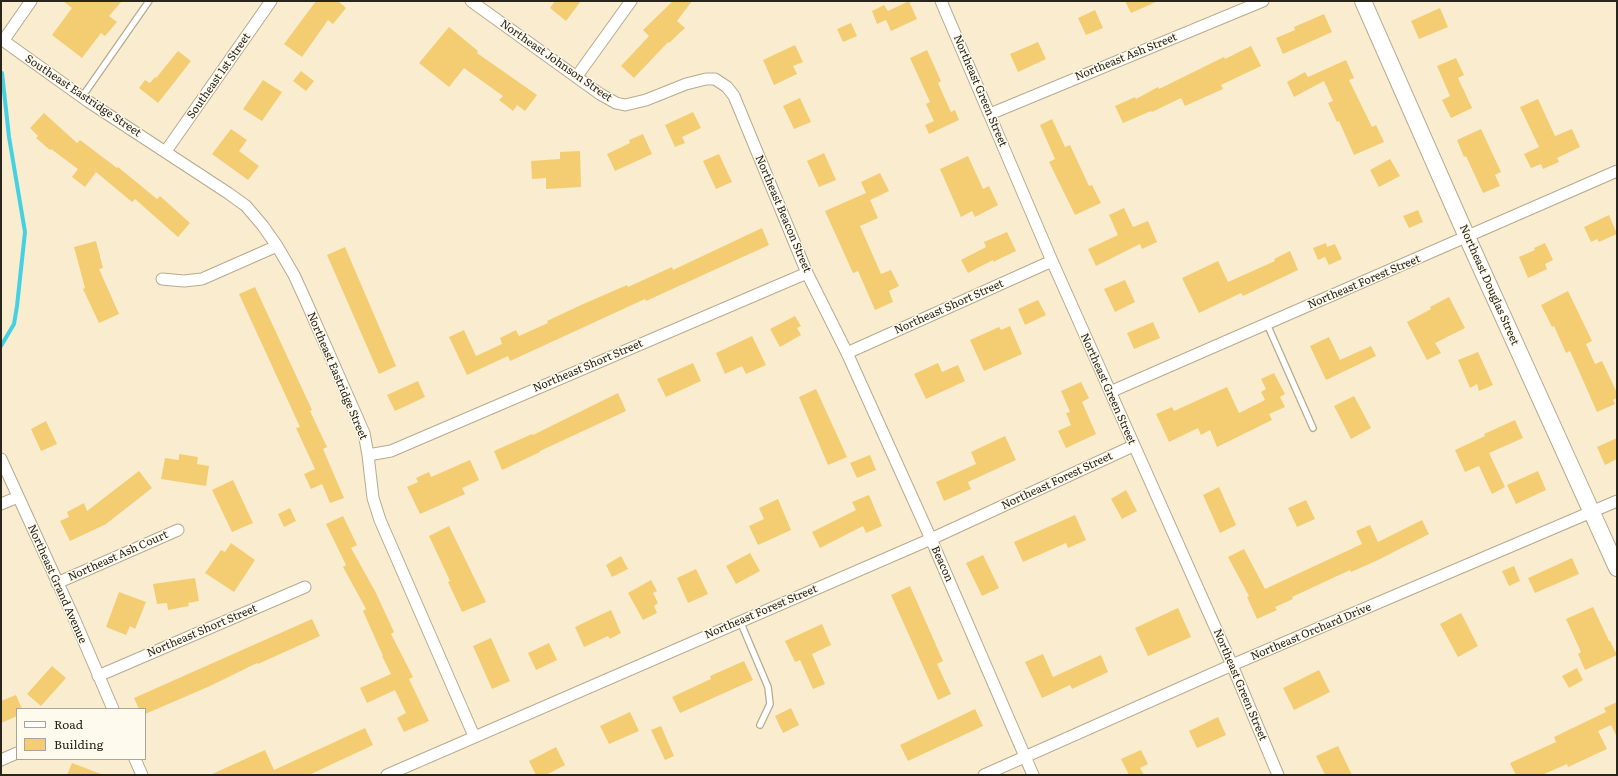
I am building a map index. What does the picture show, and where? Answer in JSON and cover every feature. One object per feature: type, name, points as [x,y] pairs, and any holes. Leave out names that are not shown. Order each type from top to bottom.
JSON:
[{"type":"main road","name":"Northeast Douglas Street","points":[[1363,1],[1467,237],[1617,568]]},
{"type":"street","points":[[2,40],[31,1]]},
{"type":"street","name":"Southeast 1st Street","points":[[166,151],[271,1]]},
{"type":"street","name":"Northeast Johnson Street","points":[[471,1],[600,94],[616,103],[625,105],[646,100],[692,82],[714,79]]},
{"type":"street","points":[[577,76],[632,1]]},
{"type":"street","name":"Northeast Green Street","points":[[941,1],[1052,261],[1232,665],[1278,775]]},
{"type":"street","name":"Northeast Ash Street","points":[[990,114],[1263,1]]},
{"type":"street","name":"Southeast Eastridge Street","points":[[2,40],[82,97],[166,151]]},
{"type":"street","name":"Northeast Beacon Street","points":[[714,79],[727,87],[734,96],[807,273],[847,354]]},
{"type":"street","name":"Northeast Eastridge Street","points":[[166,151],[246,206],[277,246],[300,287],[364,433],[373,498],[380,520],[474,736]]},
{"type":"street","name":"Northeast Forest Street","points":[[1110,392],[1617,171]]},
{"type":"street","points":[[162,279],[184,281],[202,279],[277,246]]},
{"type":"street","name":"Northeast Short Street","points":[[847,354],[1052,261]]},
{"type":"street","name":"Northeast Short Street","points":[[368,455],[391,450],[807,273]]},
{"type":"street","name":"Beacon","points":[[847,354],[931,539],[1033,775]]},
{"type":"street","name":"Northeast Forest Street","points":[[387,775],[931,539],[1134,446]]},
{"type":"street","name":"Northeast Grand Avenue","points":[[1,459],[113,708]]},
{"type":"street","points":[[1,504],[18,497]]},
{"type":"street","name":"Northeast Orchard Drive","points":[[984,775],[1232,665],[1617,501]]},
{"type":"street","name":"Northeast Ash Court","points":[[57,583],[178,530]]},
{"type":"street","name":"Northeast Short Street","points":[[98,676],[305,586]]},
{"type":"street","points":[[1,760],[16,753]]},
{"type":"street","points":[[135,760],[142,775]]},
{"type":"lane","points":[[82,97],[149,1]]},
{"type":"lane","points":[[1267,324],[1313,428]]},
{"type":"lane","points":[[740,621],[768,687],[770,704],[760,725]]},
{"type":"building","points":[[63,1],[122,1],[109,16],[117,22],[105,36],[101,33],[82,58],[52,35],[72,8]]},
{"type":"building","points":[[316,1],[338,1],[346,8],[333,24],[328,20],[302,57],[284,44]]},
{"type":"building","points":[[555,1],[581,1],[566,21],[550,8]]},
{"type":"building","points":[[673,1],[692,1],[677,21],[685,28],[669,43],[668,42],[634,78],[621,66],[649,36],[643,30]]},
{"type":"building","points":[[909,1],[917,19],[891,31],[886,20],[877,24],[872,11],[884,5],[888,11]]},
{"type":"building","points":[[1125,1],[1158,1],[1131,13]]},
{"type":"building","points":[[1440,8],[1448,27],[1419,39],[1411,21]]},
{"type":"building","points":[[1095,10],[1103,28],[1086,35],[1078,18]]},
{"type":"building","points":[[1324,14],[1332,32],[1283,54],[1276,38],[1295,30],[1294,27]]},
{"type":"building","points":[[851,23],[857,36],[843,42],[837,29]]},
{"type":"building","points":[[449,27],[478,51],[477,53],[537,95],[525,111],[517,105],[513,111],[499,100],[503,96],[464,68],[449,87],[419,63]]},
{"type":"building","points":[[1038,42],[1046,59],[1018,72],[1010,54]]},
{"type":"building","points":[[795,45],[803,62],[793,66],[797,74],[774,85],[763,60]]},
{"type":"building","points":[[1251,46],[1261,66],[1221,85],[1223,89],[1185,106],[1181,98],[1152,112],[1151,111],[1123,123],[1115,106],[1135,97],[1136,99],[1158,87],[1159,89],[1224,57],[1225,59]]},
{"type":"building","points":[[927,50],[941,81],[938,83],[951,112],[955,110],[959,120],[929,134],[925,125],[934,121],[926,104],[930,102],[910,58]]},
{"type":"building","points":[[178,51],[191,61],[158,103],[139,88],[145,80],[150,83],[155,77],[156,78]]},
{"type":"building","points":[[1456,58],[1464,75],[1458,78],[1472,108],[1451,118],[1442,100],[1450,96],[1437,66]]},
{"type":"building","points":[[1346,60],[1354,78],[1349,80],[1372,127],[1376,125],[1384,142],[1354,155],[1339,121],[1337,122],[1328,103],[1333,101],[1324,81],[1294,97],[1287,82],[1305,72],[1308,77]]},
{"type":"building","points":[[301,71],[314,81],[306,91],[293,81]]},
{"type":"building","points":[[263,80],[282,92],[262,121],[243,109]]},
{"type":"building","points":[[800,98],[811,122],[794,129],[783,106]]},
{"type":"building","points":[[1538,99],[1555,136],[1572,129],[1580,147],[1557,158],[1559,162],[1543,169],[1541,164],[1531,168],[1524,154],[1539,147],[1520,107]]},
{"type":"building","points":[[693,112],[701,128],[682,137],[685,143],[675,147],[665,125]]},
{"type":"building","points":[[44,113],[77,143],[80,140],[117,168],[118,167],[157,199],[160,196],[190,223],[178,237],[135,199],[132,202],[96,172],[85,187],[72,177],[78,169],[51,149],[50,150],[36,138],[38,136],[30,128]]},
{"type":"building","points":[[1052,119],[1065,147],[1070,145],[1089,186],[1092,185],[1101,203],[1075,215],[1049,162],[1055,159],[1040,125]]},
{"type":"building","points":[[231,129],[247,140],[239,151],[259,166],[248,180],[212,154]]},
{"type":"building","points":[[1481,129],[1501,172],[1495,175],[1500,186],[1483,193],[1466,156],[1464,157],[1457,140]]},
{"type":"building","points":[[643,134],[652,154],[615,171],[607,154],[630,143],[629,140]]},
{"type":"building","points":[[580,151],[581,187],[546,189],[546,178],[532,179],[531,161],[560,159],[560,152]]},
{"type":"building","points":[[824,153],[836,180],[819,187],[807,161]]},
{"type":"building","points":[[719,154],[732,182],[716,189],[703,161]]},
{"type":"building","points":[[968,156],[983,189],[989,186],[998,205],[975,217],[972,211],[961,217],[940,169]]},
{"type":"building","points":[[1390,159],[1400,176],[1379,187],[1370,170]]},
{"type":"building","points":[[880,173],[889,191],[870,200],[878,218],[860,226],[881,274],[891,270],[899,286],[889,291],[893,302],[875,310],[858,271],[853,273],[825,211],[866,193],[861,182]]},
{"type":"building","points":[[1124,208],[1133,227],[1148,221],[1157,242],[1142,249],[1140,244],[1096,266],[1088,249],[1118,235],[1109,215]]},
{"type":"building","points":[[1418,210],[1423,222],[1409,228],[1403,216]]},
{"type":"building","points":[[1609,215],[1617,234],[1599,242],[1597,239],[1591,242],[1584,227]]},
{"type":"building","points":[[762,228],[769,245],[646,301],[645,299],[510,361],[508,356],[467,375],[449,337],[464,330],[476,356],[502,344],[500,338],[516,330],[519,336],[548,323],[547,321],[581,305],[627,285],[628,287],[672,267],[673,270]]},
{"type":"building","points":[[1007,232],[1016,251],[993,262],[993,260],[968,273],[961,260],[986,247],[984,242]]},
{"type":"building","points":[[96,241],[103,268],[99,269],[119,314],[99,323],[83,289],[85,288],[74,247]]},
{"type":"building","points":[[1326,243],[1327,247],[1335,244],[1342,259],[1329,265],[1325,257],[1318,260],[1313,248]]},
{"type":"building","points":[[1545,243],[1553,260],[1545,264],[1547,269],[1528,278],[1519,257],[1535,250],[1534,248]]},
{"type":"building","points":[[345,247],[396,366],[379,374],[327,255]]},
{"type":"building","points":[[1290,251],[1298,270],[1243,296],[1241,293],[1199,313],[1182,278],[1218,261],[1228,282],[1275,261],[1274,259]]},
{"type":"building","points":[[1125,280],[1135,302],[1115,312],[1104,289]]},
{"type":"building","points":[[255,287],[312,410],[310,411],[327,447],[323,449],[344,498],[330,503],[322,484],[311,489],[304,474],[315,469],[296,428],[300,427],[239,294]]},
{"type":"building","points":[[1568,291],[1592,341],[1586,344],[1595,364],[1602,361],[1617,393],[1617,398],[1613,400],[1615,404],[1597,412],[1570,351],[1566,353],[1554,326],[1552,327],[1541,305]]},
{"type":"building","points":[[1449,297],[1465,328],[1435,343],[1441,353],[1427,360],[1407,322]]},
{"type":"building","points":[[1038,300],[1046,315],[1025,325],[1018,309]]},
{"type":"building","points":[[795,316],[801,326],[797,328],[801,335],[780,347],[770,329]]},
{"type":"building","points":[[1153,322],[1160,338],[1134,349],[1127,333]]},
{"type":"building","points":[[1010,326],[1022,354],[984,371],[970,340],[999,327],[1001,330]]},
{"type":"building","points":[[752,336],[766,365],[746,374],[742,366],[725,374],[716,353]]},
{"type":"building","points":[[1329,337],[1340,360],[1371,346],[1376,356],[1326,380],[1310,346]]},
{"type":"building","points":[[1478,352],[1493,385],[1479,391],[1477,384],[1470,388],[1458,360]]},
{"type":"building","points":[[693,363],[701,381],[666,397],[657,379]]},
{"type":"building","points":[[938,363],[942,372],[958,365],[965,381],[926,399],[914,374]]},
{"type":"building","points":[[1274,373],[1285,394],[1280,397],[1285,407],[1269,414],[1272,420],[1217,447],[1210,430],[1201,435],[1198,428],[1169,442],[1156,414],[1172,407],[1174,411],[1227,387],[1239,413],[1265,400],[1261,392],[1266,389],[1261,379]]},
{"type":"building","points":[[418,381],[425,397],[395,411],[387,395]]},
{"type":"building","points":[[1081,382],[1089,398],[1082,402],[1096,434],[1066,448],[1058,431],[1071,425],[1066,413],[1070,412],[1061,391]]},
{"type":"building","points":[[816,389],[847,457],[828,465],[799,397]]},
{"type":"building","points":[[618,393],[626,411],[502,470],[494,451],[532,434],[533,435]]},
{"type":"building","points":[[1354,396],[1371,428],[1351,439],[1334,406]]},
{"type":"building","points":[[1515,420],[1523,438],[1489,453],[1505,487],[1492,494],[1479,466],[1465,472],[1455,450],[1485,436],[1484,434]]},
{"type":"building","points":[[46,421],[57,444],[41,451],[31,429]]},
{"type":"building","points":[[1005,436],[1016,460],[968,482],[971,489],[944,501],[936,482],[976,464],[971,452]]},
{"type":"building","points":[[1617,438],[1617,459],[1605,465],[1597,447]]},
{"type":"building","points":[[179,454],[198,457],[197,464],[209,466],[206,486],[161,479],[165,458],[179,460]]},
{"type":"building","points":[[870,455],[876,470],[857,478],[850,463]]},
{"type":"building","points":[[470,460],[479,480],[462,488],[465,494],[420,514],[407,487],[418,482],[416,478],[429,472],[431,477]]},
{"type":"building","points":[[139,471],[152,488],[106,524],[70,541],[60,521],[69,517],[67,512],[84,503],[87,511]]},
{"type":"building","points":[[1538,471],[1546,490],[1516,504],[1507,485]]},
{"type":"building","points":[[233,480],[253,523],[232,532],[212,490]]},
{"type":"building","points":[[1219,487],[1236,525],[1220,533],[1203,495]]},
{"type":"building","points":[[1126,490],[1137,511],[1122,519],[1111,499]]},
{"type":"building","points":[[869,495],[882,526],[866,533],[863,526],[820,548],[812,532],[856,510],[852,502]]},
{"type":"building","points":[[778,499],[791,530],[758,545],[749,526],[764,519],[759,508]]},
{"type":"building","points":[[1306,500],[1315,519],[1297,527],[1288,508]]},
{"type":"building","points":[[290,508],[296,521],[284,527],[278,514]]},
{"type":"building","points":[[1075,515],[1086,540],[1068,548],[1066,543],[1023,562],[1014,542]]},
{"type":"building","points":[[343,516],[357,545],[351,548],[376,593],[394,632],[391,634],[413,677],[409,679],[429,721],[404,732],[397,718],[406,713],[395,690],[367,703],[360,688],[391,674],[363,611],[366,609],[343,567],[346,565],[326,524]]},
{"type":"building","points":[[1422,520],[1429,534],[1378,560],[1351,572],[1350,570],[1292,597],[1293,599],[1275,607],[1277,610],[1257,619],[1247,597],[1249,596],[1228,557],[1244,549],[1265,589],[1362,544],[1356,531],[1370,525],[1378,542]]},
{"type":"building","points":[[449,526],[486,602],[462,612],[448,582],[450,581],[429,536]]},
{"type":"building","points":[[231,543],[255,560],[234,592],[205,573],[221,550],[225,552]]},
{"type":"building","points":[[750,553],[760,571],[736,584],[726,566]]},
{"type":"building","points":[[983,555],[999,588],[982,596],[966,563]]},
{"type":"building","points":[[621,556],[628,569],[612,577],[606,565]]},
{"type":"building","points":[[1572,558],[1579,574],[1535,593],[1528,578]]},
{"type":"building","points":[[1514,566],[1520,581],[1509,586],[1502,571]]},
{"type":"building","points":[[696,569],[708,594],[688,603],[677,578]]},
{"type":"building","points":[[195,578],[199,601],[188,603],[189,606],[168,610],[167,603],[157,604],[153,584]]},
{"type":"building","points":[[651,580],[657,591],[653,593],[658,603],[654,606],[657,613],[643,620],[628,593]]},
{"type":"building","points":[[910,586],[943,661],[937,664],[951,694],[938,700],[891,595]]},
{"type":"building","points":[[119,592],[146,602],[135,629],[130,626],[126,635],[106,627]]},
{"type":"building","points":[[1593,607],[1617,655],[1585,670],[1578,654],[1581,652],[1566,619]]},
{"type":"building","points":[[1178,608],[1191,637],[1148,656],[1135,628]]},
{"type":"building","points":[[611,610],[621,633],[610,639],[608,636],[584,647],[575,627]]},
{"type":"building","points":[[1461,613],[1478,646],[1458,657],[1440,624]]},
{"type":"building","points":[[312,619],[320,636],[146,714],[146,708],[139,708],[134,698]]},
{"type":"building","points":[[822,624],[831,645],[812,654],[825,684],[813,689],[800,660],[795,662],[785,641]]},
{"type":"building","points":[[491,638],[510,681],[492,689],[473,646]]},
{"type":"building","points":[[549,643],[557,660],[536,670],[528,653]]},
{"type":"building","points":[[1043,654],[1053,677],[1101,655],[1108,672],[1072,689],[1070,685],[1042,698],[1025,662]]},
{"type":"building","points":[[744,661],[753,680],[680,713],[672,697],[711,679],[710,676]]},
{"type":"building","points":[[52,666],[66,678],[41,706],[27,694]]},
{"type":"building","points":[[1577,668],[1583,680],[1569,688],[1562,676]]},
{"type":"building","points":[[1319,670],[1330,692],[1294,710],[1283,688]]},
{"type":"building","points":[[16,695],[22,708],[16,708],[16,716],[1,723],[1,701]]},
{"type":"building","points":[[1617,702],[1617,737],[1611,725],[1598,731],[1607,749],[1568,767],[1567,764],[1542,775],[1516,775],[1510,763],[1556,742],[1554,737],[1606,712],[1604,708]]},
{"type":"building","points":[[791,708],[799,725],[783,733],[775,716]]},
{"type":"building","points":[[975,709],[983,726],[908,761],[900,745]]},
{"type":"building","points":[[630,712],[639,731],[609,744],[600,726]]},
{"type":"building","points":[[1218,717],[1226,735],[1197,748],[1189,731]]},
{"type":"building","points":[[661,726],[674,756],[665,760],[651,730]]},
{"type":"building","points":[[365,728],[373,745],[309,775],[210,775],[265,750],[274,770]]},
{"type":"building","points":[[1338,746],[1352,775],[1325,775],[1316,756]]},
{"type":"building","points":[[556,747],[565,765],[546,775],[536,775],[529,761]]},
{"type":"building","points":[[1141,750],[1148,764],[1140,768],[1144,775],[1129,775],[1121,759]]},
{"type":"building","points":[[72,763],[101,774],[101,775],[67,775]]},
{"type":"waterway","points":[[1,346],[14,324],[25,232],[9,137],[2,73]]}]
